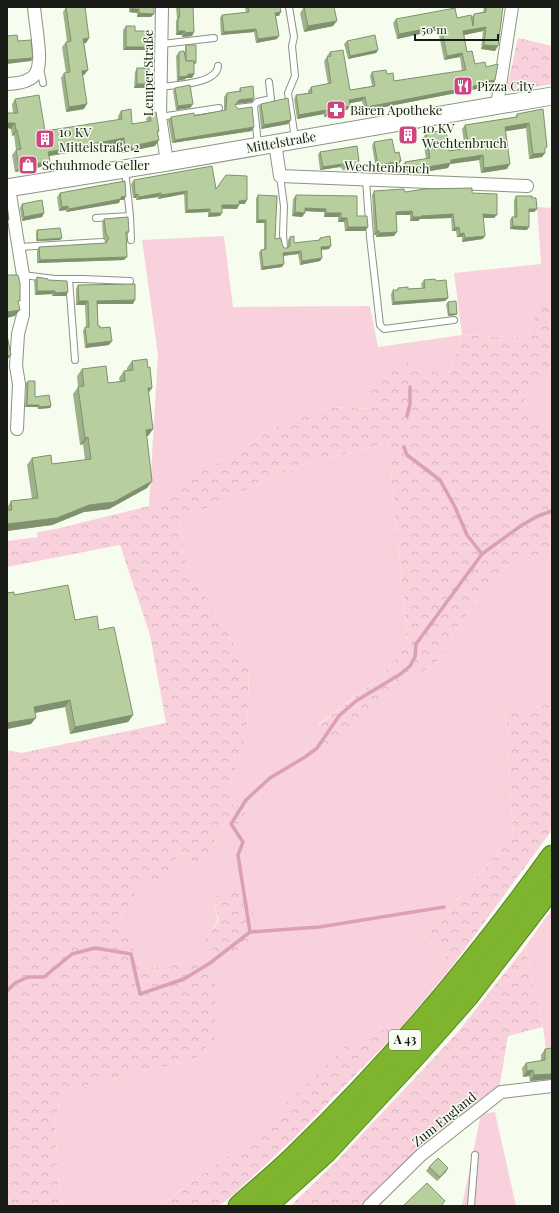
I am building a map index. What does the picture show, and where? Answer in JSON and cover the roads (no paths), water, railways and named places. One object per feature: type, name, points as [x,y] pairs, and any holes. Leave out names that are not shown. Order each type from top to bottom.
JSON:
[{"type":"highway","name":"A 43","points":[[239,1206],[297,1154],[383,1066],[445,994],[518,905],[552,856]]},
{"type":"highway","name":"A 43","points":[[266,1206],[326,1152],[414,1057],[468,996],[552,886]]},
{"type":"main road","name":"Mittelstraße","points":[[8,188],[552,96]]},
{"type":"street","points":[[7,84],[28,81],[36,74],[40,66],[34,7]]},
{"type":"street","name":"Lemper Straße","points":[[162,7],[160,117],[167,162]]},
{"type":"street","points":[[497,105],[512,7]]},
{"type":"street","points":[[275,143],[280,176]]},
{"type":"street","name":"Wechtenbruch","points":[[280,176],[527,186]]},
{"type":"street","name":"Mittelstraße","points":[[8,188],[23,275],[23,315],[18,334],[16,366],[18,384],[17,429]]},
{"type":"street","name":"Zum England","points":[[369,1206],[421,1155],[500,1092],[552,1086]]},
{"type":"lane","points":[[289,7],[294,37],[292,46],[294,76],[288,93],[295,140]]},
{"type":"lane","points":[[162,44],[214,38]]},
{"type":"lane","points":[[40,66],[43,83]]},
{"type":"lane","points":[[160,87],[204,81],[214,75],[218,70],[218,66]]},
{"type":"lane","points":[[237,108],[254,106],[257,102],[271,99],[269,82]]},
{"type":"lane","points":[[254,106],[258,146]]},
{"type":"lane","points":[[160,117],[219,108]]},
{"type":"lane","points":[[125,169],[131,240]]},
{"type":"lane","points":[[280,176],[284,206],[284,247]]},
{"type":"lane","points":[[366,180],[370,237],[380,325],[384,329],[454,320]]},
{"type":"lane","points":[[96,218],[130,216]]},
{"type":"lane","points":[[19,247],[102,242]]},
{"type":"lane","points":[[23,275],[55,279],[130,281]]},
{"type":"lane","points":[[69,279],[75,360]]},
{"type":"lane","points":[[471,1206],[475,1155]]},
{"type":"waterway","points":[[407,416],[410,404],[410,387]]},
{"type":"waterway","points":[[404,447],[407,455],[440,480],[455,507],[467,535],[482,554]]},
{"type":"waterway","points":[[7,991],[15,983],[28,977],[44,977],[72,954],[95,948],[131,954],[140,994],[184,979],[210,963],[250,932],[238,855],[243,842],[231,824],[246,800],[270,778],[317,748],[339,716],[356,701],[402,673],[410,666],[415,657],[416,644],[482,554],[522,525],[538,516],[552,511]]},
{"type":"waterway","points":[[250,932],[319,927],[444,907]]},
{"type":"place","name":"Pizza City","points":[[463,86]]},
{"type":"place","name":"Bären Apotheke","points":[[336,110]]},
{"type":"place","name":"10 KV Wechtenbruch","points":[[408,135]]},
{"type":"place","name":"10 KV Mittelstraße 2","points":[[45,139]]},
{"type":"place","name":"Schuhmode Geller","points":[[28,165]]}]
